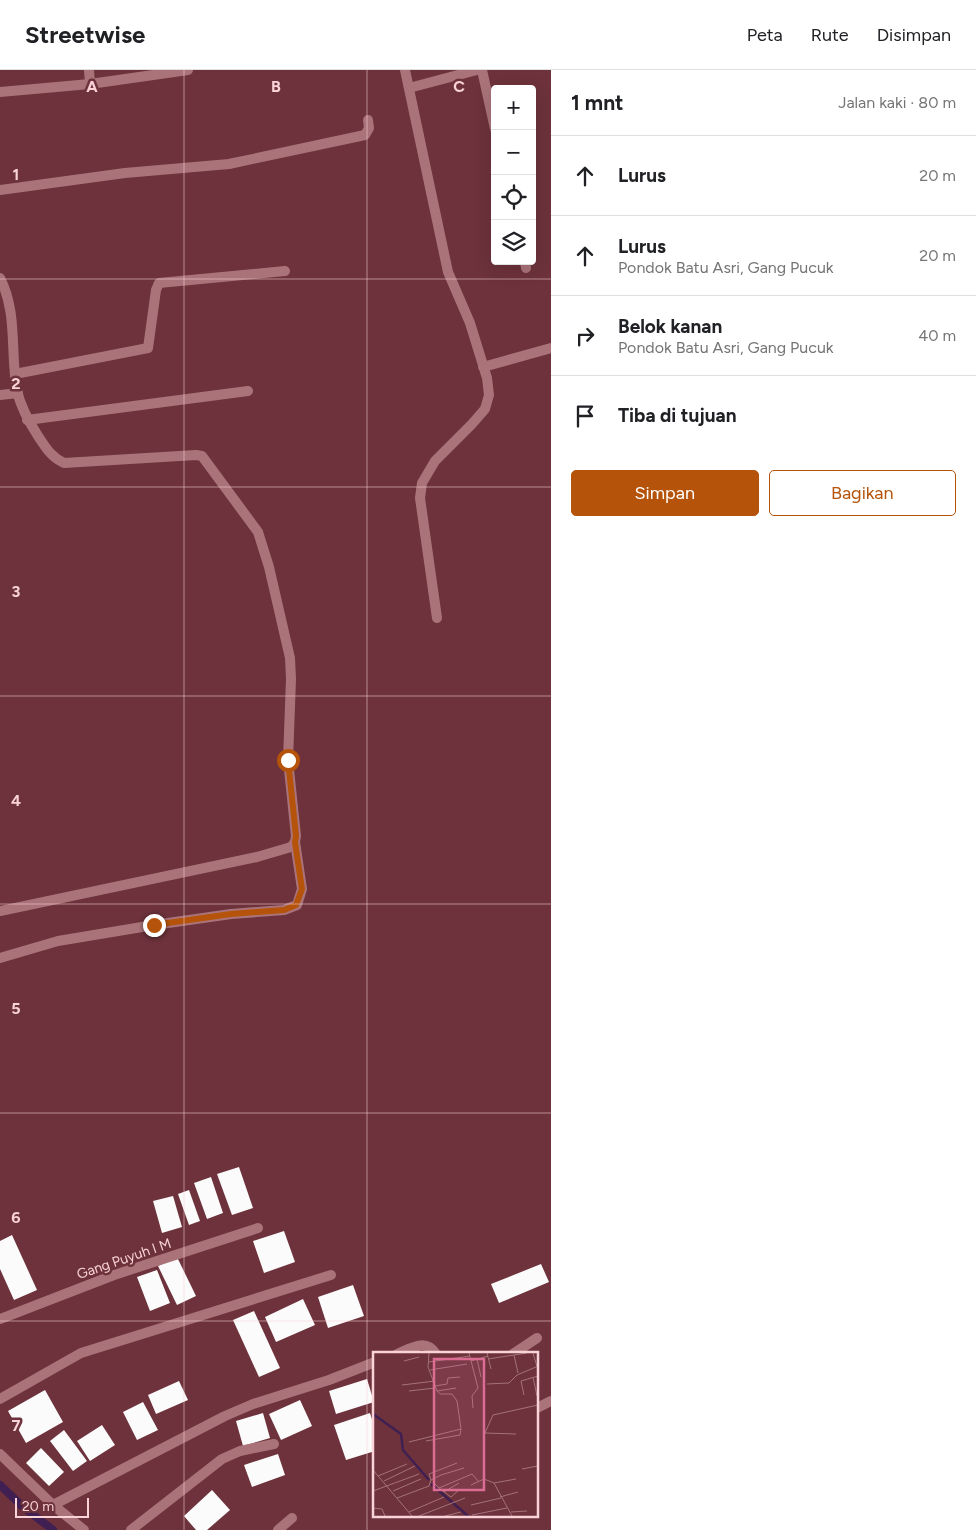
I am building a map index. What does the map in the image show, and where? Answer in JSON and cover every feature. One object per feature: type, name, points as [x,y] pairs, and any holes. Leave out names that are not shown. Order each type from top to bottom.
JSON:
[{"type":"street","points":[[89,70],[90,84]]},
{"type":"street","points":[[0,92],[90,84],[188,70]]},
{"type":"street","points":[[405,70],[448,272],[470,323],[487,378],[490,396],[485,409],[435,461],[422,484],[420,498],[437,618]]},
{"type":"street","points":[[409,88],[477,70]]},
{"type":"street","points":[[482,70],[491,111]]},
{"type":"street","points":[[0,190],[125,173],[229,164],[258,159],[365,136],[369,128],[368,120]]},
{"type":"street","points":[[15,374],[148,348],[156,290],[159,283],[285,270]]},
{"type":"street","points":[[0,278],[7,292],[11,310],[18,393],[27,420],[50,455],[64,463],[202,456],[258,532],[270,567],[290,658],[288,760],[296,836],[295,842],[302,889],[296,905],[284,910],[231,914],[58,941],[0,958]]},
{"type":"street","points":[[0,312],[11,310]]},
{"type":"street","points":[[483,367],[551,348]]},
{"type":"street","points":[[27,420],[248,391]]},
{"type":"street","points":[[0,396],[18,393]]},
{"type":"street","points":[[0,911],[257,857],[284,850],[291,847],[295,842]]},
{"type":"street","name":"Gang Puyuh I M","points":[[0,1319],[114,1275],[258,1228]]},
{"type":"street","points":[[0,1399],[81,1353],[331,1275]]},
{"type":"street","points":[[516,1352],[538,1338]]},
{"type":"street","points":[[402,1352],[424,1344],[430,1346],[434,1352]]},
{"type":"street","points":[[53,1505],[225,1416],[252,1404],[322,1382],[373,1363]]},
{"type":"street","points":[[538,1408],[551,1401]]},
{"type":"street","points":[[131,1530],[222,1459],[240,1451],[274,1444]]},
{"type":"street","points":[[0,1454],[53,1505],[84,1530]]},
{"type":"street","points":[[278,1530],[292,1518]]},
{"type":"building","points":[[239,1167],[253,1208],[232,1215],[217,1174]]},
{"type":"building","points":[[211,1177],[223,1213],[207,1219],[194,1183]]},
{"type":"building","points":[[189,1190],[200,1221],[189,1225],[178,1194]]},
{"type":"building","points":[[173,1196],[182,1227],[162,1233],[153,1201]]},
{"type":"building","points":[[284,1231],[295,1262],[264,1273],[253,1241]]},
{"type":"building","points":[[12,1235],[37,1290],[14,1300],[0,1269],[0,1241]]},
{"type":"building","points":[[177,1257],[196,1296],[177,1305],[158,1266]]},
{"type":"building","points":[[541,1264],[549,1282],[499,1303],[491,1284]]},
{"type":"building","points":[[157,1270],[170,1303],[150,1311],[137,1277]]},
{"type":"building","points":[[353,1285],[364,1316],[328,1328],[318,1297]]},
{"type":"building","points":[[303,1299],[315,1325],[276,1342],[265,1317]]},
{"type":"building","points":[[254,1311],[280,1368],[259,1377],[233,1320]]},
{"type":"building","points":[[367,1379],[373,1402],[336,1414],[329,1391]]},
{"type":"building","points":[[179,1381],[188,1400],[156,1414],[148,1395]]},
{"type":"building","points":[[45,1390],[63,1422],[26,1443],[8,1411]]},
{"type":"building","points":[[300,1400],[312,1426],[281,1440],[269,1414]]},
{"type":"building","points":[[143,1402],[158,1430],[137,1440],[123,1412]]},
{"type":"building","points":[[263,1413],[270,1438],[243,1446],[236,1421]]},
{"type":"building","points":[[370,1413],[373,1423],[373,1452],[346,1460],[334,1425]]},
{"type":"building","points":[[102,1425],[115,1445],[90,1461],[77,1441]]},
{"type":"building","points":[[64,1430],[87,1461],[73,1471],[50,1441]]},
{"type":"building","points":[[41,1448],[64,1472],[49,1486],[26,1463]]},
{"type":"building","points":[[278,1454],[285,1475],[252,1487],[244,1465]]},
{"type":"building","points":[[212,1490],[230,1510],[207,1530],[196,1530],[184,1516]]},
{"type":"waterway","points":[[0,1485],[23,1507],[53,1530]]},
{"type":"route","points":[[154,925],[231,914],[284,910],[296,905],[302,889],[295,842],[296,836],[288,760]]}]
